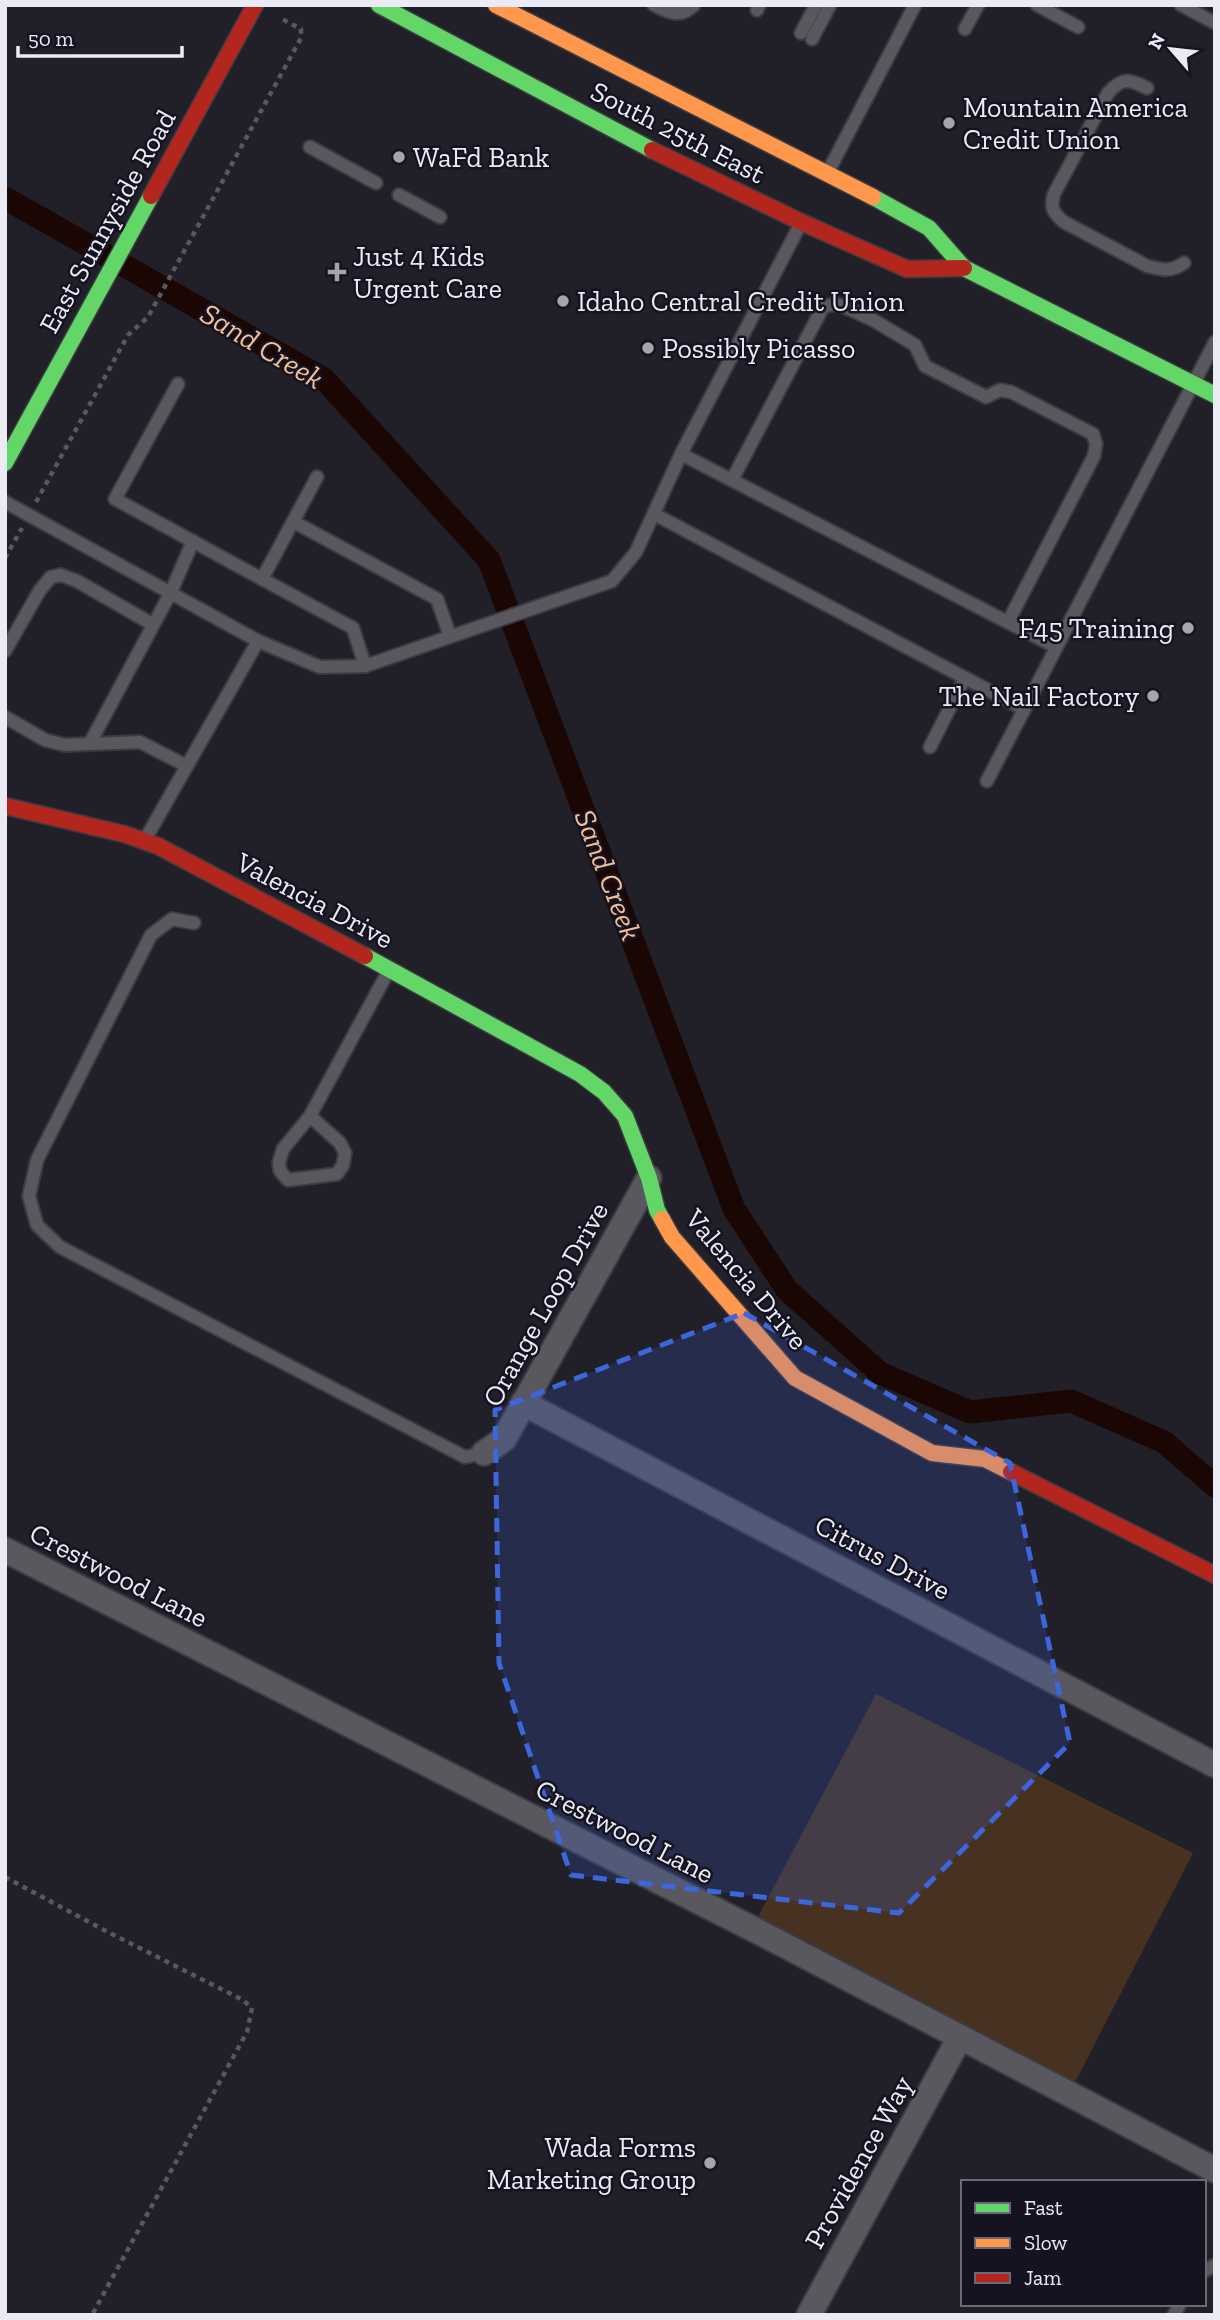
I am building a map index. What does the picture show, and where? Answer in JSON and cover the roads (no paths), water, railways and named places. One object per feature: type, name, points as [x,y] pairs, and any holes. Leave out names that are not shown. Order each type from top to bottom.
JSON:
[{"type":"main road","name":"East Sunnyside Road","points":[[5,463],[255,5]]},
{"type":"main road","name":"South 25th East","points":[[379,5],[638,143],[801,222],[907,269],[964,268]]},
{"type":"main road","name":"South 25th East","points":[[496,5],[828,173],[929,228],[964,268],[1215,395]]},
{"type":"main road","name":"Valencia Drive","points":[[5,806],[124,834],[158,846],[580,1074],[604,1092],[625,1116],[649,1178],[657,1210],[672,1237],[795,1378],[932,1453],[985,1459],[1215,1575]]},
{"type":"street","name":"Orange Loop Drive","points":[[485,1453],[504,1439],[649,1178]]},
{"type":"street","name":"Citrus Drive","points":[[523,1403],[1215,1765]]},
{"type":"street","name":"Crestwood Lane","points":[[5,1550],[752,1928],[1215,2170]]},
{"type":"street","name":"Providence Way","points":[[809,2315],[960,2037]]},
{"type":"lane","points":[[654,5],[669,13],[681,13],[694,5]]},
{"type":"lane","points":[[816,5],[807,36],[830,5]]},
{"type":"lane","points":[[828,173],[915,5]]},
{"type":"lane","points":[[965,29],[978,5]]},
{"type":"lane","points":[[1037,5],[1079,27]]},
{"type":"lane","points":[[1181,5],[1215,23]]},
{"type":"lane","points":[[1147,89],[1133,81],[1125,81],[1116,84],[1108,93],[1054,194],[1054,214],[1063,222],[1147,266],[1161,270],[1174,269],[1184,263]]},
{"type":"lane","points":[[310,147],[376,183]]},
{"type":"lane","points":[[399,195],[440,217]]},
{"type":"lane","points":[[5,502],[258,641],[320,667],[365,666],[527,612],[612,581],[636,552],[681,454],[801,222]]},
{"type":"lane","points":[[732,480],[824,307],[835,304],[844,306],[873,320],[915,345],[925,366],[986,397],[1000,390],[1012,392],[1093,435],[1096,444],[1094,456],[1008,622]]},
{"type":"lane","points":[[987,781],[1215,342]]},
{"type":"lane","points":[[178,384],[115,499],[353,628],[365,666]]},
{"type":"lane","points":[[681,454],[1056,648]]},
{"type":"lane","points":[[261,579],[295,522],[317,477]]},
{"type":"lane","points":[[654,514],[1024,709]]},
{"type":"lane","points":[[295,522],[437,599],[450,636]]},
{"type":"lane","points":[[90,743],[171,592],[193,541]]},
{"type":"lane","points":[[5,651],[51,576],[61,575],[76,581],[152,624]]},
{"type":"lane","points":[[144,841],[258,641]]},
{"type":"lane","points":[[930,747],[965,678]]},
{"type":"lane","points":[[5,717],[45,740],[65,745],[139,742],[187,766]]},
{"type":"lane","points":[[194,923],[172,919],[151,935],[37,1160],[29,1196],[37,1225],[60,1247],[465,1457],[485,1453]]},
{"type":"lane","points":[[310,1116],[340,1143],[345,1153],[343,1166],[337,1174],[288,1180],[280,1171],[279,1161],[283,1149],[310,1116],[390,969]]},
{"type":"waterway","name":"Sand Creek","points":[[5,198],[324,379],[489,560],[734,1209],[787,1290],[880,1373],[970,1412],[1071,1401],[1164,1442],[1215,1486]]},
{"type":"place","name":"Mountain America Credit Union","points":[[949,123]]},
{"type":"place","name":"WaFd Bank","points":[[399,157]]},
{"type":"place","name":"Just 4 Kids Urgent Care","points":[[337,272]]},
{"type":"place","name":"Idaho Central Credit Union","points":[[563,301]]},
{"type":"place","name":"Possibly Picasso","points":[[648,348]]},
{"type":"place","name":"F45 Training","points":[[1188,628]]},
{"type":"place","name":"The Nail Factory","points":[[1153,696]]},
{"type":"place","name":"Wada Forms Marketing Group","points":[[710,2163]]}]
